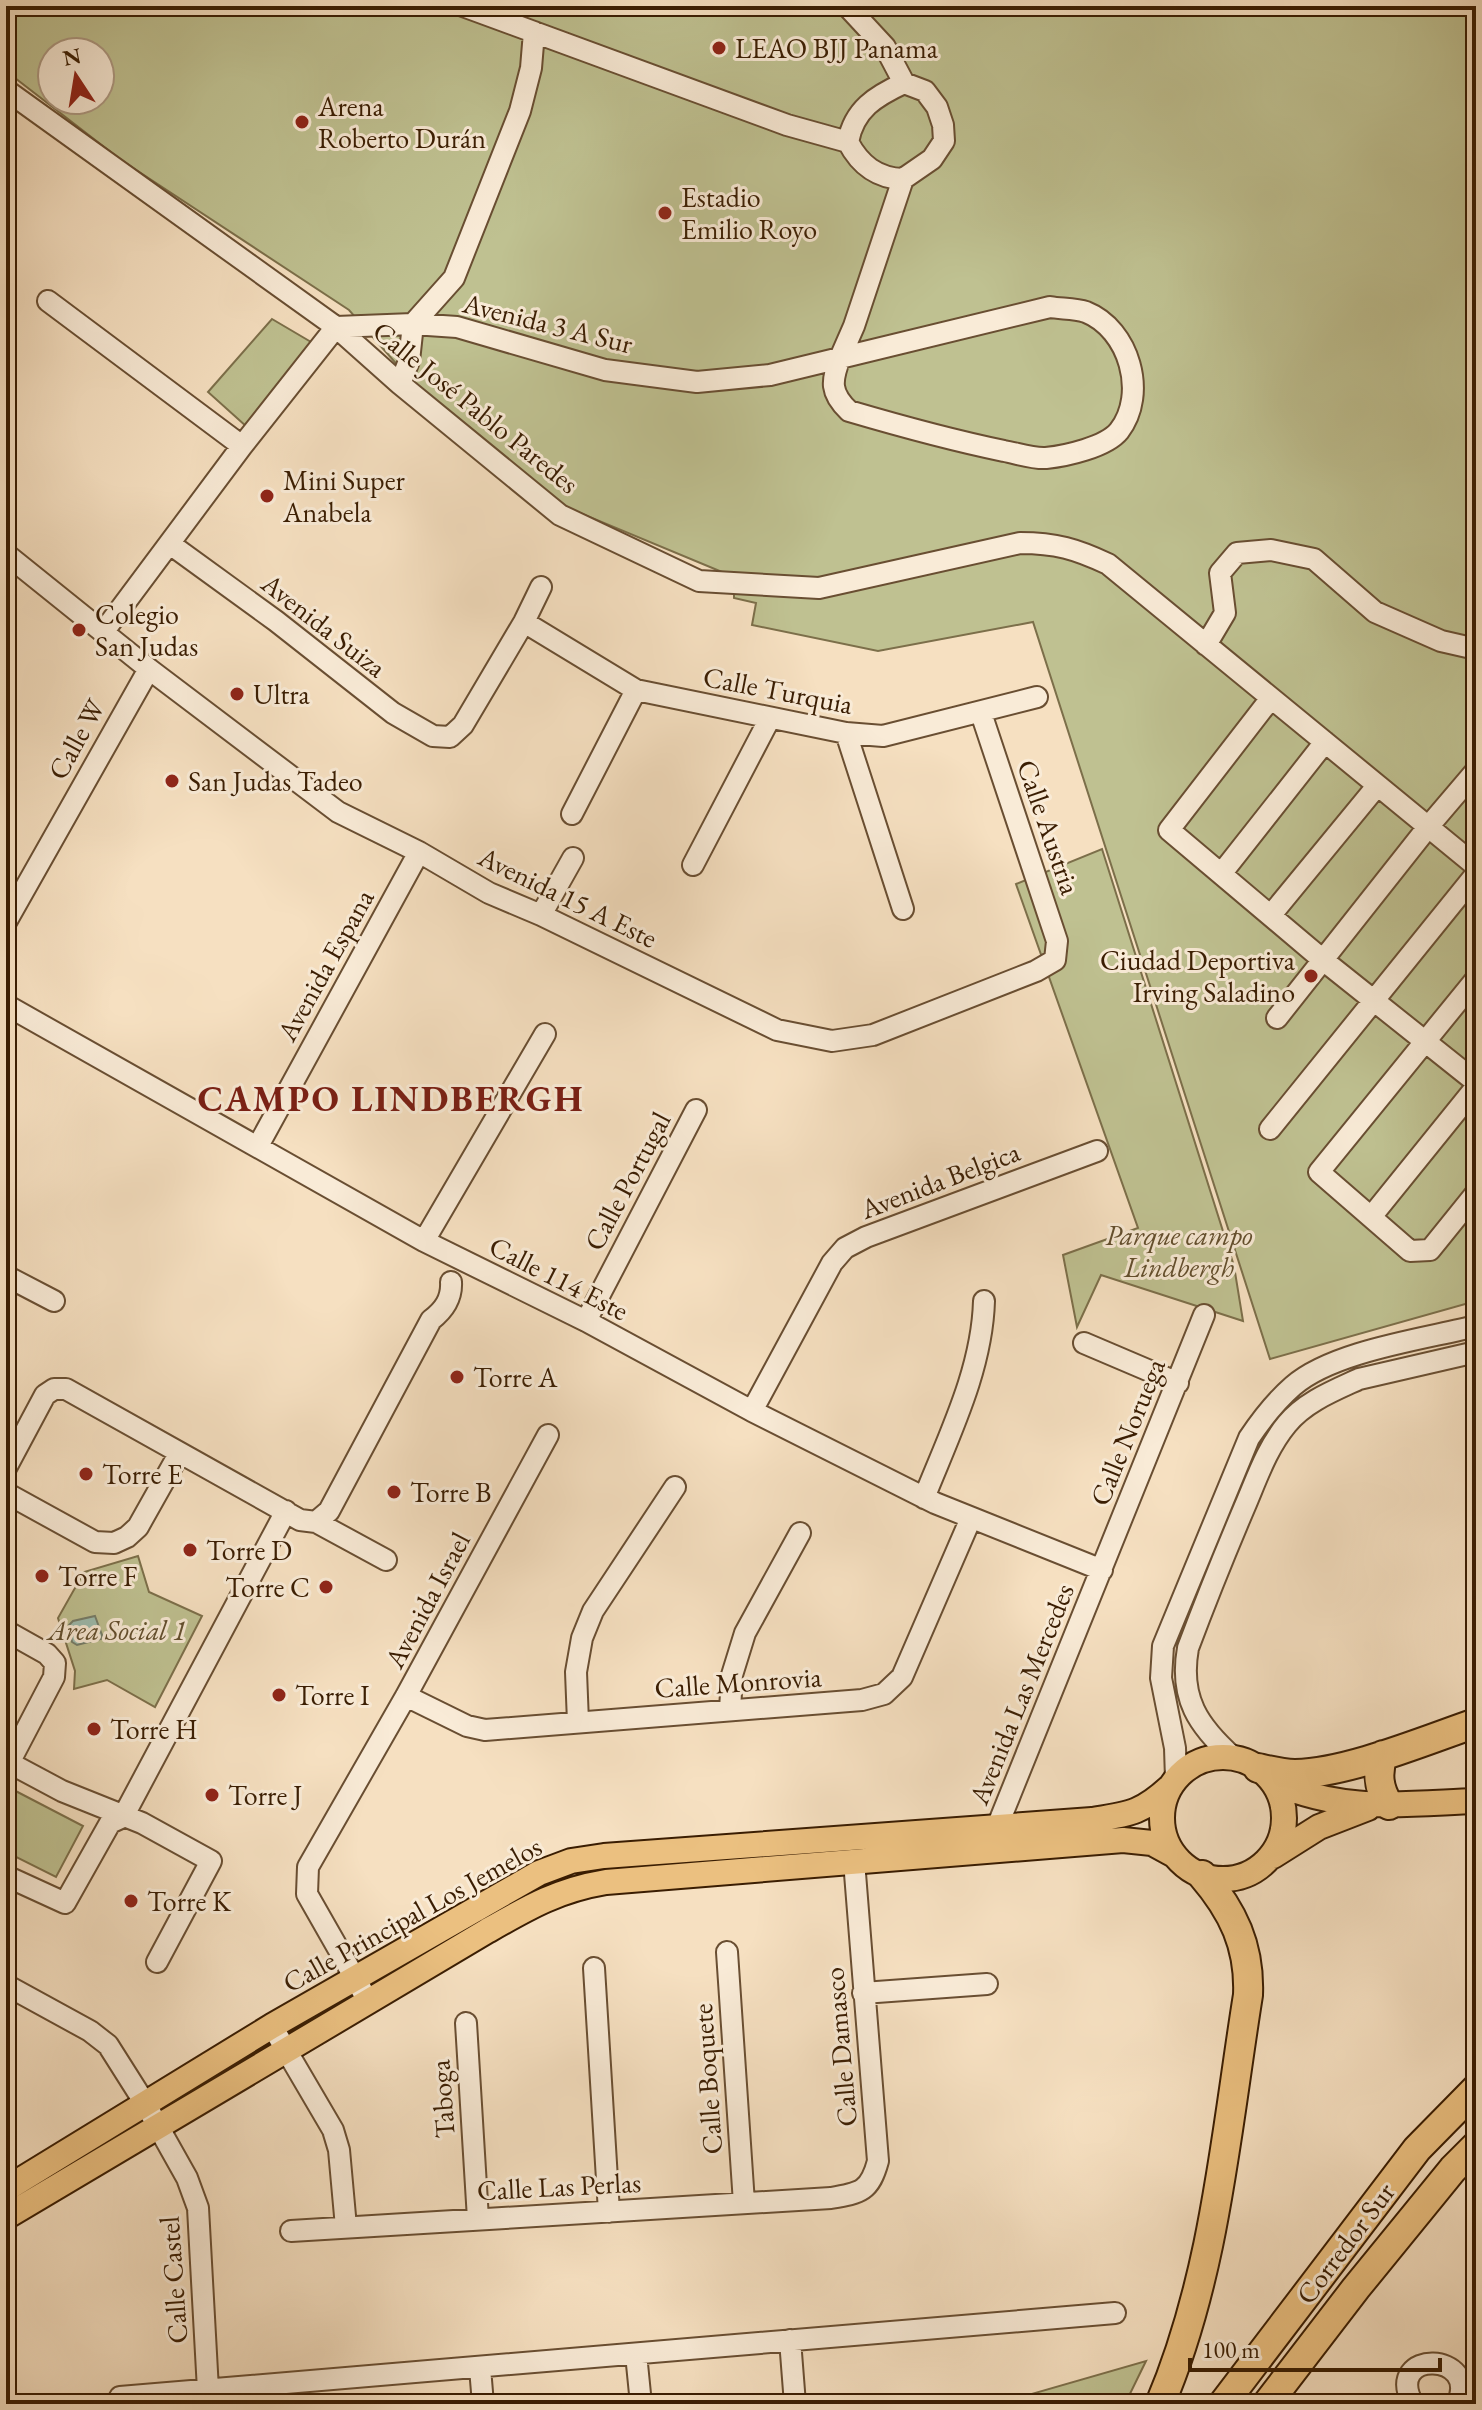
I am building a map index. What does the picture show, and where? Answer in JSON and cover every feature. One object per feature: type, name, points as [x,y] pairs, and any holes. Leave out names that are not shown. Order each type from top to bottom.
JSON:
[{"type":"highway","points":[[1255,1769],[1297,1774],[1383,1755],[1476,1723]]},
{"type":"highway","points":[[1381,1805],[1383,1796],[1379,1775],[1383,1755]]},
{"type":"highway","points":[[1160,2404],[1181,2352],[1205,2262],[1248,1995],[1249,1973],[1244,1942],[1232,1913],[1202,1875]]},
{"type":"highway","name":"Corredor Sur","points":[[1223,2404],[1417,2149],[1476,2089]]},
{"type":"highway","name":"Corredor Sur","points":[[1267,2404],[1365,2276],[1453,2169],[1476,2146]]},
{"type":"main road","points":[[1381,1805],[1319,1827],[1245,1875],[1231,1878],[1202,1875],[1186,1867],[1165,1839],[1162,1821],[1164,1802],[1174,1782],[1185,1770],[1208,1759],[1255,1769],[1322,1800],[1381,1805],[1476,1801]]},
{"type":"main road","points":[[1255,1769],[1280,1796],[1284,1820],[1279,1844],[1270,1858]]},
{"type":"main road","name":"Calle Principal Los Jemelos","points":[[6,2217],[537,1903],[577,1887],[854,1861],[947,1842],[997,1827],[1121,1815],[1152,1804],[1174,1782]]},
{"type":"main road","points":[[825,1840],[854,1861],[877,1836]]},
{"type":"main road","name":"Calle Principal Los Jemelos","points":[[6,2189],[354,1978],[539,1873],[571,1861],[877,1836],[1048,1845],[1139,1841],[1152,1843],[1174,1855]]},
{"type":"street","points":[[463,6],[787,125],[848,142]]},
{"type":"street","points":[[840,358],[1050,307],[1085,312],[1110,326],[1125,351],[1133,377],[1132,410],[1117,434],[1086,450],[1042,459],[951,440],[849,411],[840,403],[832,378],[840,358],[854,326],[903,179],[932,159],[944,141],[937,107],[925,91],[904,83],[885,47],[847,6]]},
{"type":"street","points":[[400,384],[409,361],[413,324],[454,278],[520,111],[531,68],[534,32]]},
{"type":"street","points":[[903,179],[887,178],[869,169],[848,142],[851,124],[861,110],[879,94],[904,83]]},
{"type":"street","name":"Calle José Pablo Paredes","points":[[6,90],[336,327],[400,384],[560,515],[699,581],[819,588],[1020,543],[1051,543],[1080,551],[1108,564],[1476,866]]},
{"type":"street","points":[[48,301],[242,446]]},
{"type":"street","name":"Avenida 3 A Sur","points":[[336,327],[413,324],[457,327],[605,370],[697,382],[770,375],[840,358]]},
{"type":"street","points":[[104,631],[242,446],[336,327]]},
{"type":"street","name":"Avenida Suiza","points":[[170,544],[276,621],[393,713],[433,736],[450,737],[463,725],[524,622]]},
{"type":"street","points":[[1206,645],[1225,613],[1220,573],[1237,553],[1271,550],[1314,559],[1375,612],[1441,641],[1476,649]]},
{"type":"street","name":"Avenida 15 A Este","points":[[6,554],[149,669],[338,812],[419,852],[489,893],[541,915],[777,1030],[832,1041],[873,1035],[1036,971],[1055,960]]},
{"type":"street","points":[[524,622],[541,587]]},
{"type":"street","name":"Calle Turquia","points":[[524,622],[636,690],[846,733],[883,736],[1037,697]]},
{"type":"street","name":"Calle W","points":[[6,922],[149,669]]},
{"type":"street","points":[[572,814],[636,690]]},
{"type":"street","points":[[1271,698],[1169,830],[1476,1084],[1371,1217]]},
{"type":"street","name":"Calle Austria","points":[[981,713],[1057,941],[1055,960]]},
{"type":"street","points":[[693,865],[770,718]]},
{"type":"street","points":[[846,733],[903,909]]},
{"type":"street","points":[[1221,874],[1325,742]]},
{"type":"street","points":[[1277,1018],[1474,773]]},
{"type":"street","points":[[1271,915],[1377,786]]},
{"type":"street","name":"Avenida Espana","points":[[258,1146],[419,852]]},
{"type":"street","points":[[541,915],[573,858]]},
{"type":"street","points":[[1270,1129],[1476,874]]},
{"type":"street","points":[[1476,979],[1319,1172],[1410,1251],[1430,1250],[1476,1193]]},
{"type":"street","name":"Calle 114 Este","points":[[6,1005],[424,1241],[586,1321],[752,1411],[924,1498],[1102,1570]]},
{"type":"street","points":[[424,1241],[545,1034]]},
{"type":"street","name":"Calle Portugal","points":[[586,1321],[696,1110]]},
{"type":"street","name":"Avenida Belgica","points":[[752,1411],[832,1263],[845,1248],[866,1237],[1097,1151]]},
{"type":"street","points":[[316,1522],[329,1511],[431,1320],[430,1307],[440,1289],[451,1282],[464,1262]]},
{"type":"street","points":[[6,1276],[54,1301]]},
{"type":"street","points":[[924,1498],[972,1371],[983,1331],[984,1301]]},
{"type":"street","name":"Calle Noruega","points":[[1102,1570],[1204,1315]]},
{"type":"street","points":[[1174,1782],[1175,1748],[1161,1678],[1163,1646],[1249,1438],[1294,1385],[1321,1369],[1354,1356],[1476,1326]]},
{"type":"street","points":[[1084,1343],[1178,1383]]},
{"type":"street","points":[[1255,1769],[1210,1736],[1193,1710],[1186,1680],[1186,1662],[1188,1648],[1220,1565],[1269,1449],[1288,1422],[1317,1399],[1344,1386],[1359,1379],[1476,1352]]},
{"type":"street","points":[[6,1468],[45,1395],[54,1389],[66,1389],[300,1520],[316,1522],[386,1560]]},
{"type":"street","name":"Avenida Israel","points":[[368,2001],[307,1894],[308,1867],[406,1696],[548,1435]]},
{"type":"street","points":[[6,1493],[95,1542],[114,1543],[138,1527],[179,1454]]},
{"type":"street","points":[[578,1722],[576,1672],[582,1638],[593,1611],[675,1487]]},
{"type":"street","points":[[6,1876],[65,1903],[110,1823],[123,1817],[286,1511]]},
{"type":"street","name":"Calle Monrovia","points":[[406,1696],[467,1726],[485,1730],[862,1700],[884,1694],[902,1677],[971,1518]]},
{"type":"street","points":[[730,1710],[732,1675],[745,1633],[800,1533]]},
{"type":"street","name":"Avenida Las Mercedes","points":[[1048,1845],[1006,1841],[996,1833],[997,1827],[1102,1570]]},
{"type":"street","points":[[6,1631],[47,1654],[55,1663],[54,1677],[8,1762],[62,1791],[142,1823],[211,1861],[157,1962]]},
{"type":"street","name":"Calle Damasco","points":[[831,2198],[856,2194],[872,2182],[878,2161],[854,1861]]},
{"type":"street","name":"Calle Boquete","points":[[727,1952],[744,2203]]},
{"type":"street","points":[[594,1968],[609,2212]]},
{"type":"street","points":[[863,1993],[987,1984]]},
{"type":"street","name":"Calle Castel","points":[[6,1985],[90,2031],[108,2045],[187,2178],[198,2208],[208,2390]]},
{"type":"street","name":"Taboga","points":[[466,2023],[478,2219]]},
{"type":"street","points":[[272,2026],[333,2130],[339,2150],[346,2227]]},
{"type":"street","name":"Calle Las Perlas","points":[[291,2231],[831,2198]]},
{"type":"street","points":[[120,2397],[1115,2313]]},
{"type":"street","points":[[790,2340],[795,2404]]},
{"type":"street","points":[[636,2354],[641,2404]]},
{"type":"street","points":[[1413,2404],[1408,2394],[1411,2378],[1415,2370],[1431,2362],[1449,2365],[1456,2371],[1463,2389],[1457,2404]]},
{"type":"street","points":[[480,2368],[483,2404]]},
{"type":"green space","name":"Ciudad Deportiva Irving Saladino","points":[[6,6],[1476,6],[1476,1301],[1270,1359],[1033,622],[878,651],[752,625],[756,603],[734,598],[734,577],[568,508],[422,393],[349,310],[121,160],[64,116],[116,116],[116,36],[36,36],[36,94],[6,71]]},
{"type":"green space","points":[[272,319],[311,342],[247,427],[208,392]]},
{"type":"green space","name":"Parque campo Lindbergh","points":[[1102,849],[1234,1266],[1243,1321],[1101,1275],[1077,1327],[1063,1255],[1138,1228],[1016,884]]},
{"type":"green space","name":"Area Social 1","points":[[138,1556],[149,1592],[202,1616],[155,1707],[107,1680],[74,1689],[75,1671],[58,1618],[84,1572]]},
{"type":"green space","points":[[6,1786],[83,1826],[56,1877],[6,1852]]},
{"type":"green space","points":[[1146,2361],[1125,2404],[997,2404]]},
{"type":"shaded area","points":[[95,1616],[101,1639],[77,1645],[72,1642],[69,1625],[73,1621]]},
{"type":"place","name":"LEAO BJJ Panama","points":[[719,48]]},
{"type":"place","name":"Arena Roberto Durán","points":[[302,122]]},
{"type":"place","name":"Estadio Emilio Royo","points":[[665,213]]},
{"type":"place","name":"Mini Super Anabela","points":[[267,496]]},
{"type":"place","name":"Colegio San Judas","points":[[79,630]]},
{"type":"place","name":"Ultra","points":[[237,694]]},
{"type":"place","name":"San Judas Tadeo","points":[[172,781]]},
{"type":"place","name":"Ciudad Deportiva Irving Saladino","points":[[1311,976]]},
{"type":"place","name":"Torre A","points":[[457,1377]]},
{"type":"place","name":"Torre E","points":[[86,1474]]},
{"type":"place","name":"Torre B","points":[[394,1492]]},
{"type":"place","name":"Torre D","points":[[190,1550]]},
{"type":"place","name":"Torre F","points":[[42,1576]]},
{"type":"place","name":"Torre C","points":[[326,1587]]},
{"type":"place","name":"Torre I","points":[[279,1695]]},
{"type":"place","name":"Torre H","points":[[94,1729]]},
{"type":"place","name":"Torre J","points":[[212,1795]]},
{"type":"place","name":"Torre K","points":[[131,1901]]},
{"type":"district","name":"CAMPO LINDBERGH","points":[[391,1098]]}]
